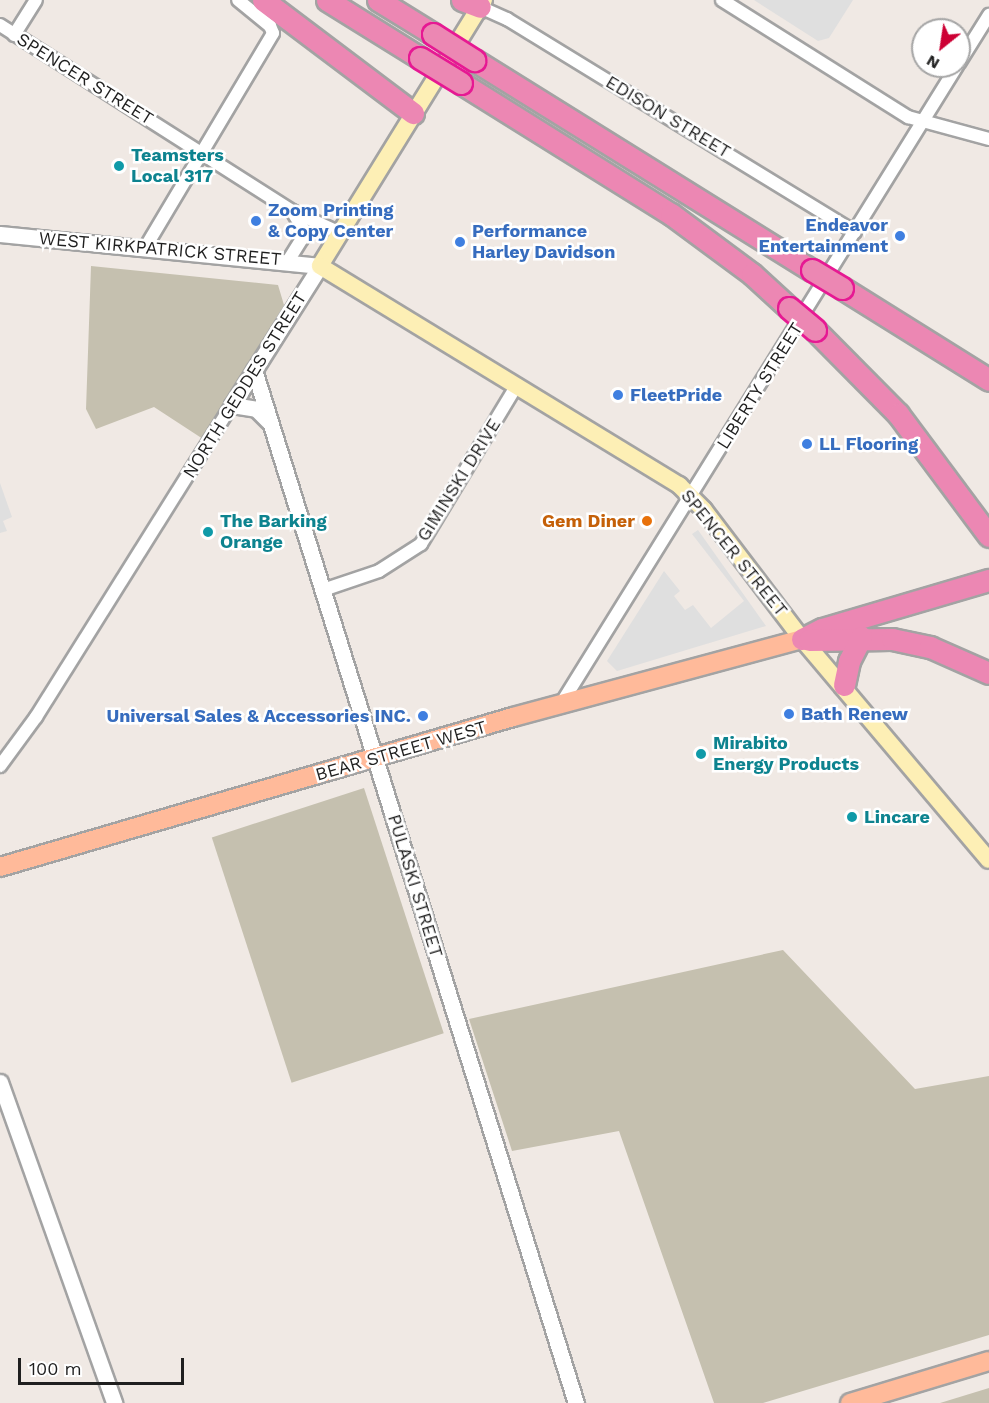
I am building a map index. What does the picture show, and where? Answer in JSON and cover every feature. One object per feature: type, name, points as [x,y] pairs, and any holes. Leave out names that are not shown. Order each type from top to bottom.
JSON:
[{"type":"highway","points":[[263,0],[413,113]]},
{"type":"highway","points":[[327,0],[671,214],[752,274],[815,330],[898,414],[989,536]]},
{"type":"highway","points":[[378,0],[989,380]]},
{"type":"highway","points":[[802,639],[822,629],[989,580]]},
{"type":"highway","points":[[802,639],[861,637],[892,639],[930,647],[989,673]]},
{"type":"highway","points":[[844,685],[849,662],[861,637]]},
{"type":"main road","name":"NORTH GEDDES STREET","points":[[320,266],[413,113],[475,2]]},
{"type":"main road","name":"SPENCER STREET","points":[[320,266],[663,474],[691,497],[776,600],[802,639],[844,685],[989,860]]},
{"type":"main road","name":"BEAR STREET WEST","points":[[0,867],[561,704],[802,639]]},
{"type":"main road","points":[[850,1403],[989,1361]]},
{"type":"street","points":[[14,34],[36,0]]},
{"type":"street","points":[[145,248],[273,33],[270,26],[238,0]]},
{"type":"street","points":[[722,0],[886,105],[922,122],[989,139]]},
{"type":"street","name":"EDISON STREET","points":[[475,2],[507,19],[855,232]]},
{"type":"street","name":"LIBERTY STREET","points":[[971,43],[989,15]]},
{"type":"street","name":"SPENCER STREET","points":[[0,25],[292,211],[340,233]]},
{"type":"street","name":"LIBERTY STREET","points":[[561,704],[949,78]]},
{"type":"street","points":[[288,261],[302,239],[302,227],[292,211]]},
{"type":"street","name":"WEST KIRKPATRICK STREET","points":[[0,234],[320,266]]},
{"type":"street","name":"NORTH GEDDES STREET","points":[[0,766],[36,717],[320,266]]},
{"type":"street","name":"PULASKI STREET","points":[[254,370],[576,1403]]},
{"type":"street","name":"GIMINSKI DRIVE","points":[[323,590],[379,571],[421,544],[517,385]]},
{"type":"street","points":[[232,405],[256,409],[270,424]]},
{"type":"street","points":[[0,1082],[114,1403]]},
{"type":"shaded area","points":[[754,0],[853,0],[829,38],[818,41]]},
{"type":"shaded area","points":[[91,266],[278,285],[284,305],[203,439],[154,407],[96,429],[86,409]]},
{"type":"shaded area","points":[[0,483],[12,517],[3,521],[7,531],[0,533]]},
{"type":"shaded area","points":[[698,530],[766,626],[617,671],[607,661],[664,571],[680,591],[674,596],[685,610],[693,605],[711,628],[744,601],[692,534]]},
{"type":"shaded area","points":[[364,788],[444,1033],[292,1083],[212,837]]},
{"type":"shaded area","points":[[783,950],[915,1089],[989,1076],[989,1335],[763,1403],[714,1403],[619,1131],[512,1151],[469,1019]]},
{"type":"shaded area","points":[[989,1388],[989,1403],[940,1403]]},
{"type":"place","name":"Teamsters Local 317","points":[[119,166]]},
{"type":"place","name":"Zoom Printing & Copy Center","points":[[256,221]]},
{"type":"place","name":"Endeavor Entertainment","points":[[900,236]]},
{"type":"place","name":"Performance Harley Davidson","points":[[460,242]]},
{"type":"place","name":"FleetPride","points":[[618,395]]},
{"type":"place","name":"LL Flooring","points":[[807,444]]},
{"type":"place","name":"Gem Diner","points":[[647,521]]},
{"type":"place","name":"The Barking Orange","points":[[208,532]]},
{"type":"place","name":"Bath Renew","points":[[789,714]]},
{"type":"place","name":"Universal Sales & Accessories INC.","points":[[423,716]]},
{"type":"place","name":"Mirabito Energy Products","points":[[701,754]]},
{"type":"place","name":"Lincare","points":[[852,817]]}]
